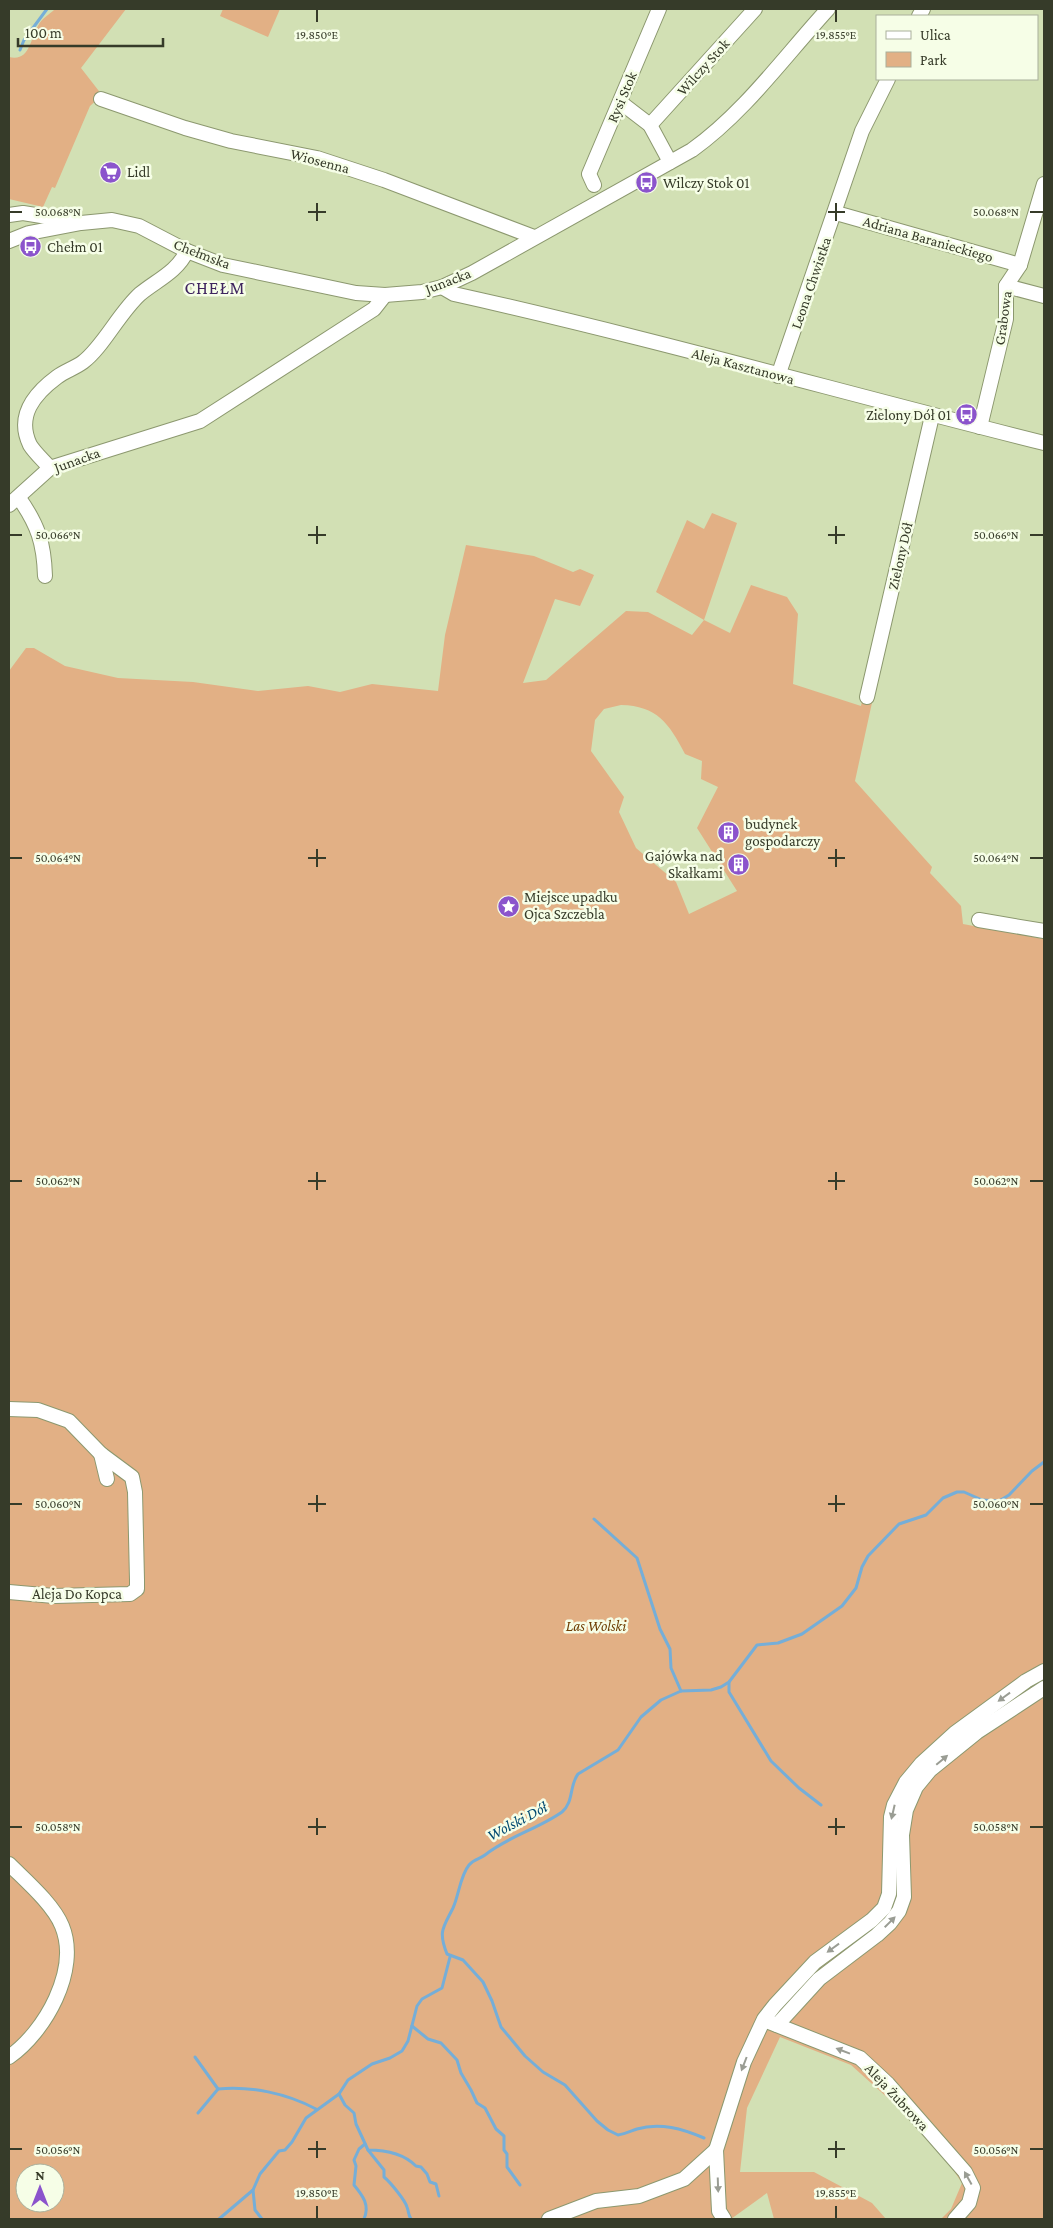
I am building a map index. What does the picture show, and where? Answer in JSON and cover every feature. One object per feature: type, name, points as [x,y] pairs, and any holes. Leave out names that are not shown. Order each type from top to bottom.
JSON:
[{"type":"street","name":"Rysi Stok","points":[[594,185],[589,174],[660,9]]},
{"type":"street","name":"Wilczy Stok","points":[[650,125],[755,9]]},
{"type":"street","name":"Junacka","points":[[14,501],[50,468],[200,422],[374,309],[385,295],[422,292],[442,287],[472,273],[670,162],[707,139],[739,109],[828,9]]},
{"type":"street","name":"Leona Chwistka","points":[[778,376],[836,213],[862,131],[888,80]]},
{"type":"street","name":"Wiosenna","points":[[101,99],[185,128],[232,141],[317,158],[384,180],[534,237]]},
{"type":"street","points":[[620,102],[650,125],[670,162]]},
{"type":"street","name":"Grabowa","points":[[980,427],[1006,319],[1006,286],[1020,265],[1044,184]]},
{"type":"street","name":"Chełmska","points":[[9,215],[24,213],[81,223]]},
{"type":"street","name":"Adriana Baranieckiego","points":[[836,213],[1020,265]]},
{"type":"street","name":"Chełmska","points":[[9,239],[29,233],[106,219],[148,230],[187,251],[223,264],[356,293],[385,295]]},
{"type":"street","points":[[9,221],[11,232],[9,239]]},
{"type":"street","points":[[50,468],[30,445],[26,432],[25,418],[33,398],[57,377],[84,362],[140,294],[176,268],[187,251]]},
{"type":"street","points":[[1006,286],[1044,296]]},
{"type":"street","name":"Aleja Kasztanowa","points":[[442,287],[454,294],[539,313],[932,416],[1044,443]]},
{"type":"street","name":"Zielony Dół","points":[[867,697],[932,416]]},
{"type":"street","points":[[14,501],[37,526],[45,560],[45,576]]},
{"type":"street","points":[[979,920],[1044,931]]},
{"type":"street","points":[[9,1409],[38,1410],[69,1421],[101,1454],[107,1479]]},
{"type":"street","name":"Aleja Do Kopca","points":[[9,1592],[54,1596],[135,1592],[135,1492],[132,1476],[101,1454]]},
{"type":"street","points":[[724,2219],[718,2211],[716,2150],[744,2062],[764,2019],[815,1962],[872,1920],[884,1908],[889,1894],[892,1818],[899,1794],[912,1773],[971,1720],[1026,1681],[1044,1671]]},
{"type":"street","points":[[777,2026],[819,1979],[890,1923],[899,1911],[904,1897],[902,1835],[906,1810],[916,1787],[930,1770],[977,1732],[1044,1688]]},
{"type":"street","points":[[9,1864],[39,1894],[57,1917],[62,1926],[67,1949],[66,1968],[50,2009],[34,2036],[9,2057]]},
{"type":"street","name":"Aleja Żubrowa","points":[[764,2019],[777,2026],[860,2058],[888,2084],[966,2172],[973,2188],[970,2202],[955,2219]]},
{"type":"street","points":[[549,2219],[596,2201],[639,2196],[684,2180],[716,2150]]},
{"type":"green space","points":[[55,9],[126,9],[81,68],[102,95],[90,106],[55,188],[52,187],[43,207],[9,199],[9,57],[16,58],[25,53],[39,23]]},
{"type":"green space","points":[[223,9],[280,9],[268,37],[220,16]]},
{"type":"green space","points":[[712,513],[737,523],[704,620],[656,592],[687,520],[704,529]]},
{"type":"green space","name":"Las Wolski","points":[[466,545],[534,556],[573,572],[580,569],[594,575],[580,606],[555,599],[523,683],[546,680],[626,611],[648,612],[692,635],[704,620],[730,633],[751,585],[787,597],[798,614],[793,684],[861,706],[864,692],[873,698],[855,781],[932,867],[930,873],[961,906],[963,924],[1044,939],[1044,2219],[941,2219],[951,2209],[962,2183],[950,2165],[910,2118],[851,2065],[780,2037],[747,2108],[740,2172],[814,2172],[872,2203],[886,2219],[774,2219],[767,2193],[731,2219],[9,2219],[9,671],[26,648],[34,648],[65,666],[118,678],[193,682],[258,691],[308,686],[340,692],[372,684],[438,691],[445,635]],"holes":[[[621,705],[644,709],[661,718],[673,733],[685,754],[702,761],[701,779],[718,787],[697,828],[737,891],[689,914],[676,882],[636,848],[619,812],[624,797],[591,751],[595,720],[604,709]]]},
{"type":"waterway","points":[[20,50],[24,40],[47,9]]},
{"type":"waterway","name":"Wolski Dół","points":[[704,2138],[680,2129],[663,2126],[646,2127],[618,2135],[597,2121],[565,2085],[543,2072],[525,2056],[501,2027],[483,1982],[463,1960],[447,1954],[444,1946],[442,1935],[444,1925],[455,1903],[466,1869],[473,1861],[503,1843],[562,1812],[568,1804],[573,1784],[578,1774],[618,1750],[641,1717],[661,1700],[681,1691],[711,1690],[721,1687],[729,1682],[757,1645],[778,1643],[802,1634],[842,1606],[856,1588],[862,1567],[868,1556],[899,1524],[926,1515],[943,1498],[957,1492],[964,1492],[982,1500],[999,1501],[1009,1495],[1032,1471],[1044,1462]]},
{"type":"waterway","points":[[594,1519],[637,1558],[660,1629],[670,1649],[671,1668],[681,1691]]},
{"type":"waterway","points":[[729,1682],[729,1692],[771,1761],[799,1788],[821,1805]]},
{"type":"waterway","points":[[219,2219],[253,2190],[260,2174],[279,2151],[285,2150],[292,2142],[306,2118],[339,2094],[348,2080],[372,2064],[390,2058],[402,2051],[408,2041],[417,2006],[422,1999],[442,1988],[450,1957]]},
{"type":"waterway","points":[[412,2026],[428,2039],[441,2043],[457,2060],[461,2073],[477,2103],[485,2108],[496,2129],[504,2136],[507,2167],[520,2185]]},
{"type":"waterway","points":[[195,2057],[218,2089]]},
{"type":"waterway","points":[[198,2113],[218,2089],[230,2088],[256,2090],[281,2095],[316,2109]]},
{"type":"waterway","points":[[339,2094],[345,2105],[354,2113],[356,2124],[368,2150],[394,2153],[421,2167],[427,2174],[430,2182],[436,2184],[439,2196]]},
{"type":"waterway","points":[[364,2219],[366,2205],[363,2197],[354,2185],[356,2166],[354,2160],[359,2149],[365,2144]]},
{"type":"waterway","points":[[368,2150],[384,2170],[384,2177],[403,2200],[411,2219]]},
{"type":"waterway","points":[[253,2190],[255,2210],[262,2219]]},
{"type":"place","name":"Lidl","points":[[111,172]]},
{"type":"place","name":"Wilczy Stok 01","points":[[647,183]]},
{"type":"place","name":"Chełm 01","points":[[31,247]]},
{"type":"place","name":"Zielony Dół 01","points":[[967,415]]},
{"type":"place","name":"budynek gospodarczy","points":[[729,833]]},
{"type":"place","name":"Gajówka nad Skałkami","points":[[739,865]]},
{"type":"place","name":"Miejsce upadku Ojca Szczebla","points":[[508,906]]},
{"type":"district","name":"CHEŁM","points":[[215,288]]}]
